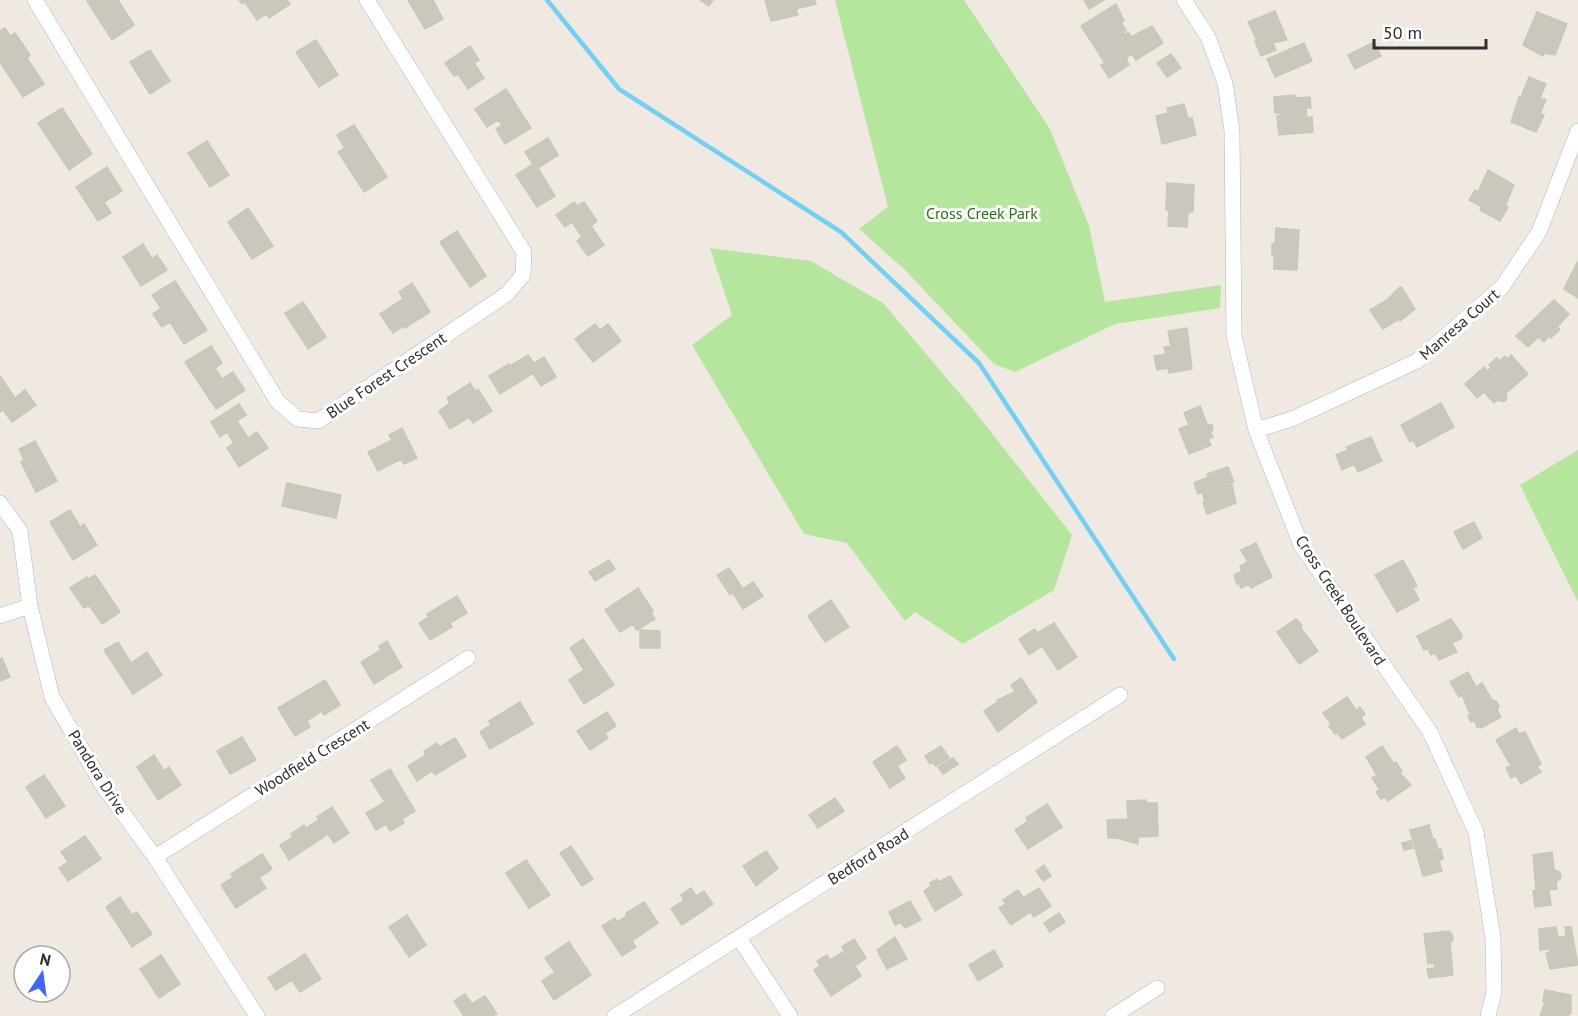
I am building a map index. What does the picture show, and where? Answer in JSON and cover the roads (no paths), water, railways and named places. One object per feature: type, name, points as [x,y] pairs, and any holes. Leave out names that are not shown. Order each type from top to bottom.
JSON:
[{"type":"street","name":"Blue Forest Crescent","points":[[35,0],[278,402],[298,419],[318,421],[507,294],[523,275],[524,252],[367,0]]},
{"type":"street","name":"Cross Creek Boulevard","points":[[1184,0],[1208,37],[1225,83],[1232,131],[1234,336],[1256,430],[1301,545],[1430,732],[1476,832],[1492,938],[1494,992],[1488,1016]]},
{"type":"street","name":"Manresa Court","points":[[1256,430],[1292,419],[1417,362],[1502,286],[1539,232],[1578,131]]},
{"type":"street","name":"Pandora Drive","points":[[0,503],[20,531],[30,606],[52,697],[103,786],[156,857],[257,1016]]},
{"type":"street","points":[[0,616],[30,606]]},
{"type":"street","name":"Woodfield Crescent","points":[[156,857],[468,658]]},
{"type":"street","name":"Bedford Road","points":[[615,1016],[1120,695]]},
{"type":"street","points":[[739,938],[790,1016]]},
{"type":"street","points":[[1113,1016],[1157,988]]},
{"type":"waterway","points":[[547,0],[619,89],[841,232],[979,363],[1174,659]]},
{"type":"park label","name":"Cross Creek Park","points":[[982,213]]}]
